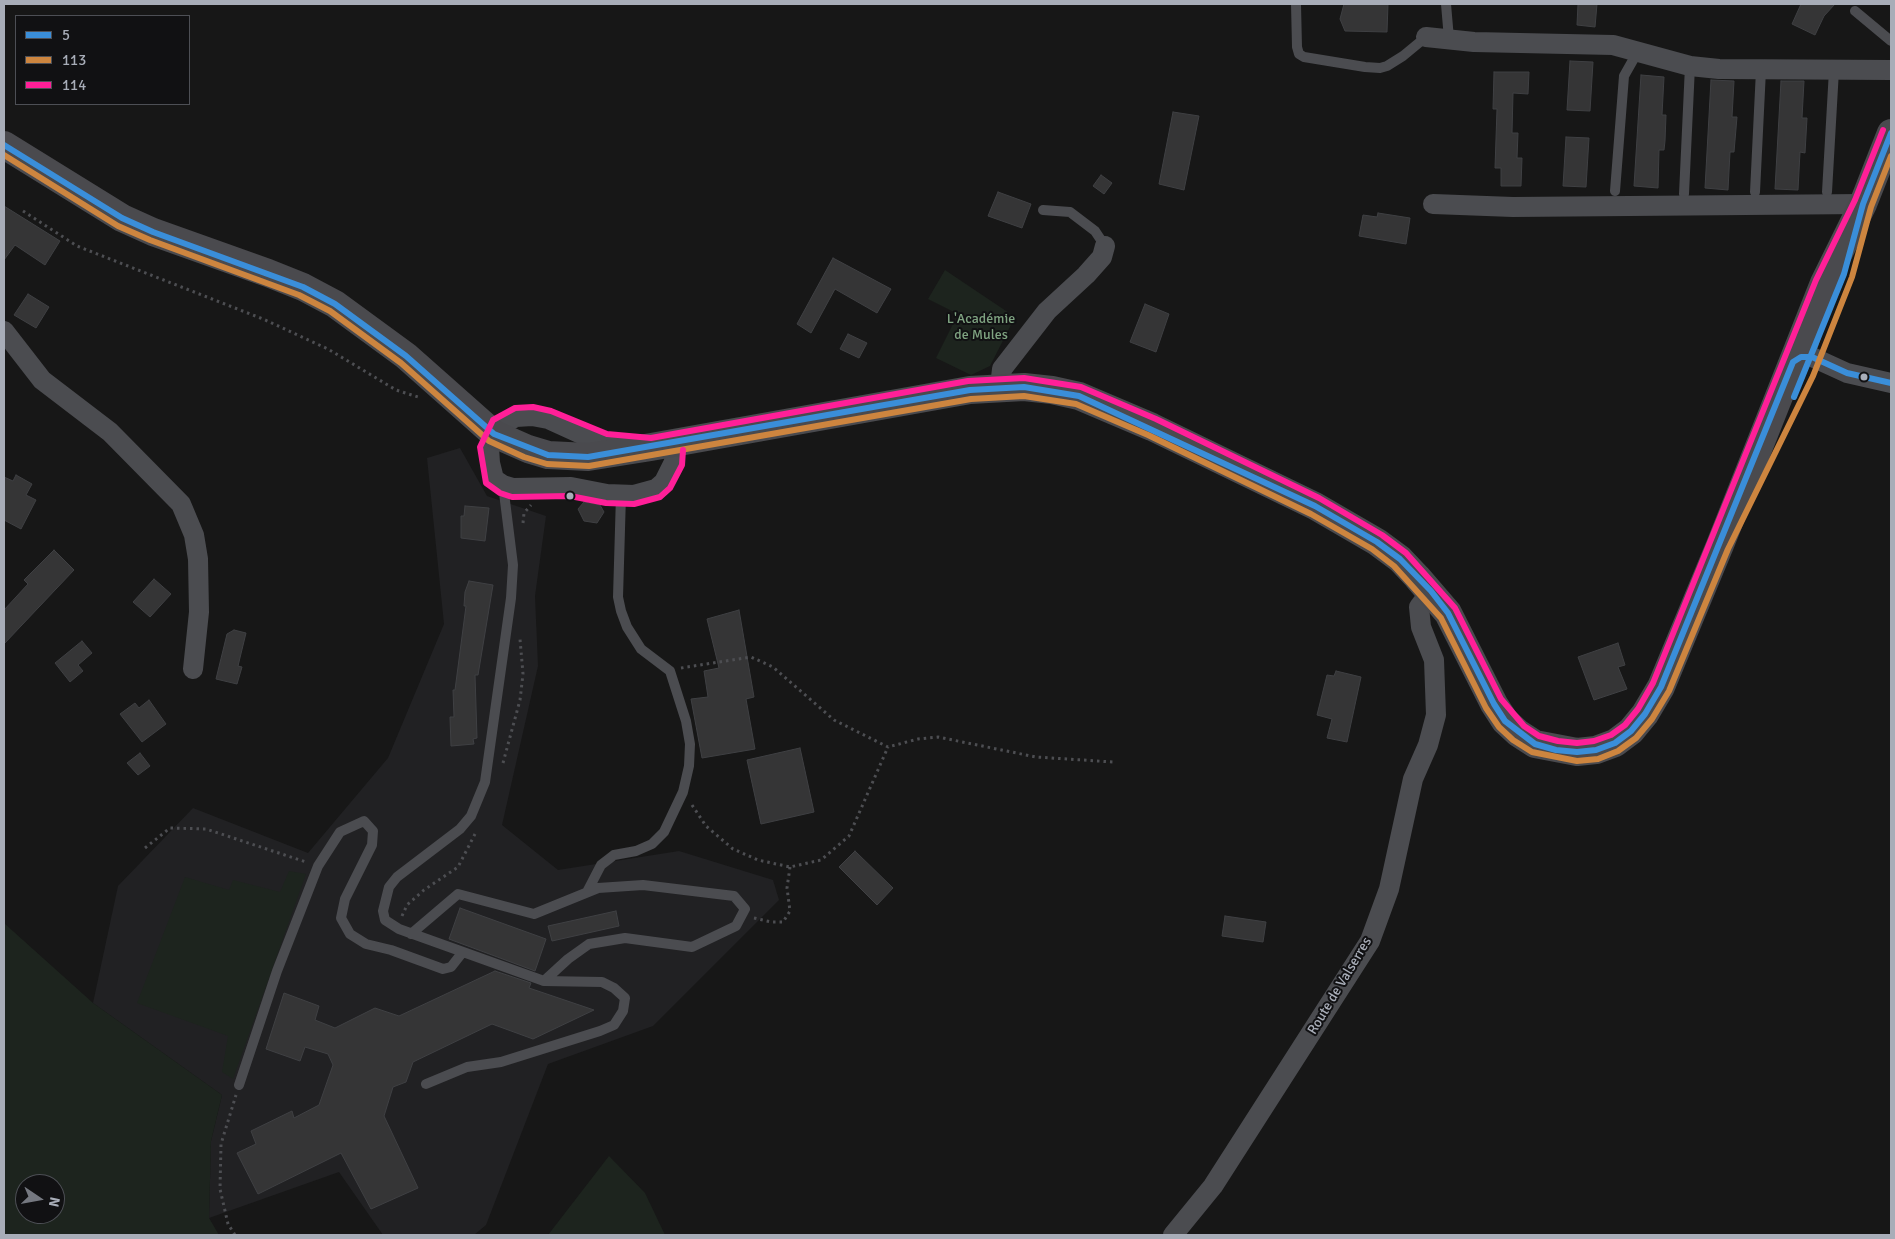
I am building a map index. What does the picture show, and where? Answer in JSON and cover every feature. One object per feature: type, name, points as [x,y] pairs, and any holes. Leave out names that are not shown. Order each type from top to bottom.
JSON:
[{"type":"street","points":[[1426,37],[1613,45],[1690,66],[1761,70],[1891,70]]},
{"type":"street","points":[[1802,360],[1824,283],[1862,204],[1891,133]]},
{"type":"street","points":[[4,145],[122,218],[152,232],[303,287],[335,304],[406,356],[494,434],[528,449],[570,457],[588,457],[970,390],[1000,388],[1052,390],[1079,396],[1152,427],[1315,506],[1400,559],[1448,613],[1494,704],[1505,721],[1518,733],[1535,744],[1556,750],[1577,752],[1596,750],[1614,743],[1631,731],[1645,714],[1660,687],[1720,545],[1802,360],[1844,274],[1862,204]]},
{"type":"street","points":[[1433,204],[1514,207],[1862,204]]},
{"type":"street","points":[[1000,388],[1002,369],[1047,311],[1086,275],[1102,257],[1105,246]]},
{"type":"street","points":[[4,331],[42,380],[110,432],[181,504],[194,535],[198,559],[199,612],[193,669]]},
{"type":"street","points":[[1802,360],[1891,383]]},
{"type":"street","points":[[494,434],[489,448],[494,479],[503,485],[513,488],[571,487],[621,495],[646,493],[664,482],[674,462],[663,445]]},
{"type":"street","name":"Route de Valserres","points":[[1173,1235],[1213,1186],[1370,941],[1390,888],[1413,779],[1428,745],[1436,715],[1434,660],[1421,627],[1419,607],[1431,592]]},
{"type":"lane","points":[[1296,4],[1297,47],[1299,54],[1304,57],[1380,68],[1403,56],[1426,37]]},
{"type":"lane","points":[[1446,4],[1449,39]]},
{"type":"lane","points":[[1855,10],[1891,41]]},
{"type":"lane","points":[[1615,191],[1624,76],[1636,52]]},
{"type":"lane","points":[[1684,194],[1690,66]]},
{"type":"lane","points":[[1755,192],[1761,70]]},
{"type":"lane","points":[[1827,192],[1834,70]]},
{"type":"lane","points":[[1043,210],[1070,212],[1096,231],[1105,246]]},
{"type":"lane","points":[[426,1084],[467,1067],[501,1062],[614,1026],[623,1011],[625,998],[614,988],[602,982],[544,981],[462,953],[411,934],[386,920],[383,911],[389,887],[397,878],[460,829],[471,816],[485,782],[511,598],[513,565],[503,485]]},
{"type":"lane","points":[[587,892],[601,865],[614,855],[636,851],[652,844],[664,832],[683,792],[689,766],[690,744],[679,694],[670,671],[642,649],[627,627],[621,611],[618,597],[621,495]]},
{"type":"lane","points":[[239,1085],[277,971],[318,866],[340,832],[364,821],[373,831],[372,845],[345,899],[341,918],[350,934],[366,944],[391,950],[443,970],[450,967],[462,953]]},
{"type":"lane","points":[[411,934],[458,894],[534,914],[598,888],[643,886],[734,896],[745,909],[736,926],[692,947],[674,943],[625,938],[589,944],[568,958],[544,981]]},
{"type":"path","points":[[23,212],[77,246],[262,319],[328,349],[396,390],[427,399]]},
{"type":"path","points":[[670,671],[706,663],[752,657],[773,668],[834,720],[888,747],[918,739],[938,738],[1036,757],[1113,762]]},
{"type":"path","points":[[683,792],[706,826],[733,849],[758,860],[790,867],[821,860],[849,836],[888,747]]},
{"type":"path","points":[[145,848],[170,828],[206,829],[318,866]]},
{"type":"path","points":[[742,915],[771,922],[783,922],[790,911],[787,888],[790,867]]},
{"type":"path","points":[[235,1235],[228,1224],[220,1188],[221,1144],[239,1085]]},
{"type":"shaded area","points":[[460,448],[487,496],[546,516],[535,596],[538,666],[502,825],[558,870],[679,851],[773,880],[779,900],[653,1026],[548,1064],[486,1225],[474,1235],[383,1235],[339,1172],[209,1218],[211,1141],[222,1095],[93,1003],[118,886],[193,808],[308,853],[388,758],[444,624],[427,458]]},
{"type":"green space","name":"L'Académie de Mules","points":[[945,270],[1015,317],[990,366],[971,375],[936,358],[958,314],[928,299]]},
{"type":"green space","points":[[289,871],[306,874],[233,1079],[222,1072],[228,1036],[137,1003],[185,877],[229,890],[233,880],[280,892]]},
{"type":"green space","points":[[4,923],[93,1003],[222,1095],[211,1141],[209,1218],[219,1235],[4,1235]]},
{"type":"green space","points":[[609,1156],[645,1193],[665,1235],[548,1235]]},
{"type":"building","points":[[1344,4],[1388,4],[1387,32],[1345,31],[1340,19]]},
{"type":"building","points":[[1578,4],[1597,4],[1595,27],[1577,25]]},
{"type":"building","points":[[1801,4],[1835,4],[1824,16],[1815,35],[1792,24]]},
{"type":"building","points":[[1570,61],[1593,62],[1590,111],[1567,110]]},
{"type":"building","points":[[1494,72],[1529,72],[1528,94],[1513,93],[1512,133],[1518,133],[1517,158],[1522,158],[1521,186],[1501,186],[1501,168],[1495,168],[1497,109],[1493,109]]},
{"type":"building","points":[[1641,75],[1664,77],[1662,115],[1666,115],[1665,141],[1664,150],[1659,150],[1658,188],[1634,186]]},
{"type":"building","points":[[1711,80],[1734,81],[1732,117],[1737,117],[1734,152],[1730,152],[1728,190],[1705,188]]},
{"type":"building","points":[[1781,81],[1804,81],[1802,118],[1807,118],[1805,153],[1800,152],[1798,190],[1775,189]]},
{"type":"building","points":[[1173,112],[1199,116],[1184,190],[1159,184]]},
{"type":"building","points":[[1566,137],[1589,138],[1586,187],[1563,186]]},
{"type":"building","points":[[1101,175],[1112,183],[1104,194],[1093,186]]},
{"type":"building","points":[[998,192],[1031,204],[1022,228],[988,216]]},
{"type":"building","points":[[4,206],[60,241],[45,265],[15,245],[4,260]]},
{"type":"building","points":[[1378,213],[1410,218],[1406,244],[1359,236],[1363,215],[1377,217]]},
{"type":"building","points":[[833,258],[891,289],[877,313],[835,289],[811,333],[797,324]]},
{"type":"building","points":[[28,294],[49,307],[36,328],[14,315]]},
{"type":"building","points":[[1145,304],[1169,314],[1156,352],[1130,342]]},
{"type":"building","points":[[848,334],[867,343],[859,358],[840,349]]},
{"type":"building","points":[[16,475],[32,484],[26,495],[36,500],[21,529],[4,520],[4,477],[13,481]]},
{"type":"building","points":[[584,502],[600,505],[604,512],[597,523],[584,521],[578,509]]},
{"type":"building","points":[[465,506],[489,508],[485,541],[461,538],[461,516],[464,516]]},
{"type":"building","points":[[54,550],[74,570],[4,644],[4,610],[28,584],[24,580]]},
{"type":"building","points":[[154,579],[171,594],[150,617],[133,602]]},
{"type":"building","points":[[469,581],[493,585],[478,675],[475,675],[477,738],[473,739],[474,744],[451,746],[450,717],[454,717],[453,690],[455,690],[466,606],[464,606],[465,592]]},
{"type":"building","points":[[739,610],[754,697],[746,699],[755,749],[702,758],[691,699],[708,697],[704,671],[719,668],[707,619]]},
{"type":"building","points":[[234,630],[246,633],[238,666],[242,667],[237,684],[216,679],[227,634]]},
{"type":"building","points":[[82,641],[92,653],[78,665],[83,671],[70,682],[55,663]]},
{"type":"building","points":[[1618,643],[1625,665],[1618,667],[1627,689],[1594,700],[1578,657]]},
{"type":"building","points":[[1336,671],[1361,677],[1347,742],[1327,738],[1332,719],[1317,715],[1327,675],[1334,676]]},
{"type":"building","points":[[149,700],[166,724],[142,742],[120,714],[135,703],[139,708]]},
{"type":"building","points":[[800,748],[814,812],[761,824],[747,760]]},
{"type":"building","points":[[140,753],[150,766],[138,775],[127,763]]},
{"type":"building","points":[[855,851],[893,888],[877,905],[839,867]]},
{"type":"building","points":[[460,908],[546,939],[535,971],[449,939]]},
{"type":"building","points":[[616,911],[619,926],[552,941],[548,926]]},
{"type":"building","points":[[1225,916],[1266,922],[1263,942],[1222,936]]},
{"type":"building","points":[[495,971],[531,983],[529,988],[594,1010],[533,1039],[492,1024],[413,1062],[406,1082],[393,1087],[384,1116],[418,1188],[371,1209],[341,1153],[258,1194],[237,1153],[256,1144],[251,1131],[292,1111],[294,1118],[319,1105],[333,1065],[328,1054],[305,1047],[300,1061],[266,1049],[284,993],[319,1006],[315,1020],[335,1028],[375,1008],[399,1016]]},
{"type":"transit line","name":"114","points":[[683,450],[682,465],[670,488],[660,497],[634,504],[606,503],[570,496],[512,497],[500,493],[486,483],[480,447],[493,420],[515,408],[533,407],[551,411],[607,434],[651,438],[968,381],[1024,378],[1081,387],[1156,419],[1319,498],[1382,535],[1406,553],[1455,608],[1501,699],[1524,726],[1539,736],[1558,741],[1577,743],[1594,741],[1611,735],[1625,725],[1638,709],[1653,683],[1816,280],[1855,200],[1883,130]]},
{"type":"transit line","name":"5","points":[[1794,397],[1844,274],[1863,204],[1891,133]]},
{"type":"transit line","name":"5","points":[[4,145],[122,218],[153,232],[303,287],[335,304],[406,356],[494,434],[548,455],[588,457],[970,390],[1024,387],[1079,396],[1315,506],[1377,542],[1400,559],[1431,591],[1448,613],[1494,704],[1505,721],[1535,744],[1556,750],[1577,752],[1596,750],[1615,743],[1631,731],[1645,714],[1661,687],[1793,362],[1801,357],[1812,357],[1847,373],[1891,383]]},
{"type":"transit line","name":"113","points":[[4,155],[118,226],[150,240],[299,295],[330,311],[401,363],[489,441],[524,457],[547,464],[589,466],[971,399],[1024,396],[1076,404],[1148,435],[1311,514],[1372,549],[1394,566],[1441,618],[1486,708],[1499,727],[1513,740],[1532,752],[1577,761],[1598,759],[1618,751],[1636,738],[1652,719],[1669,691],[1728,549],[1813,376],[1852,277],[1871,207],[1891,156]]}]
